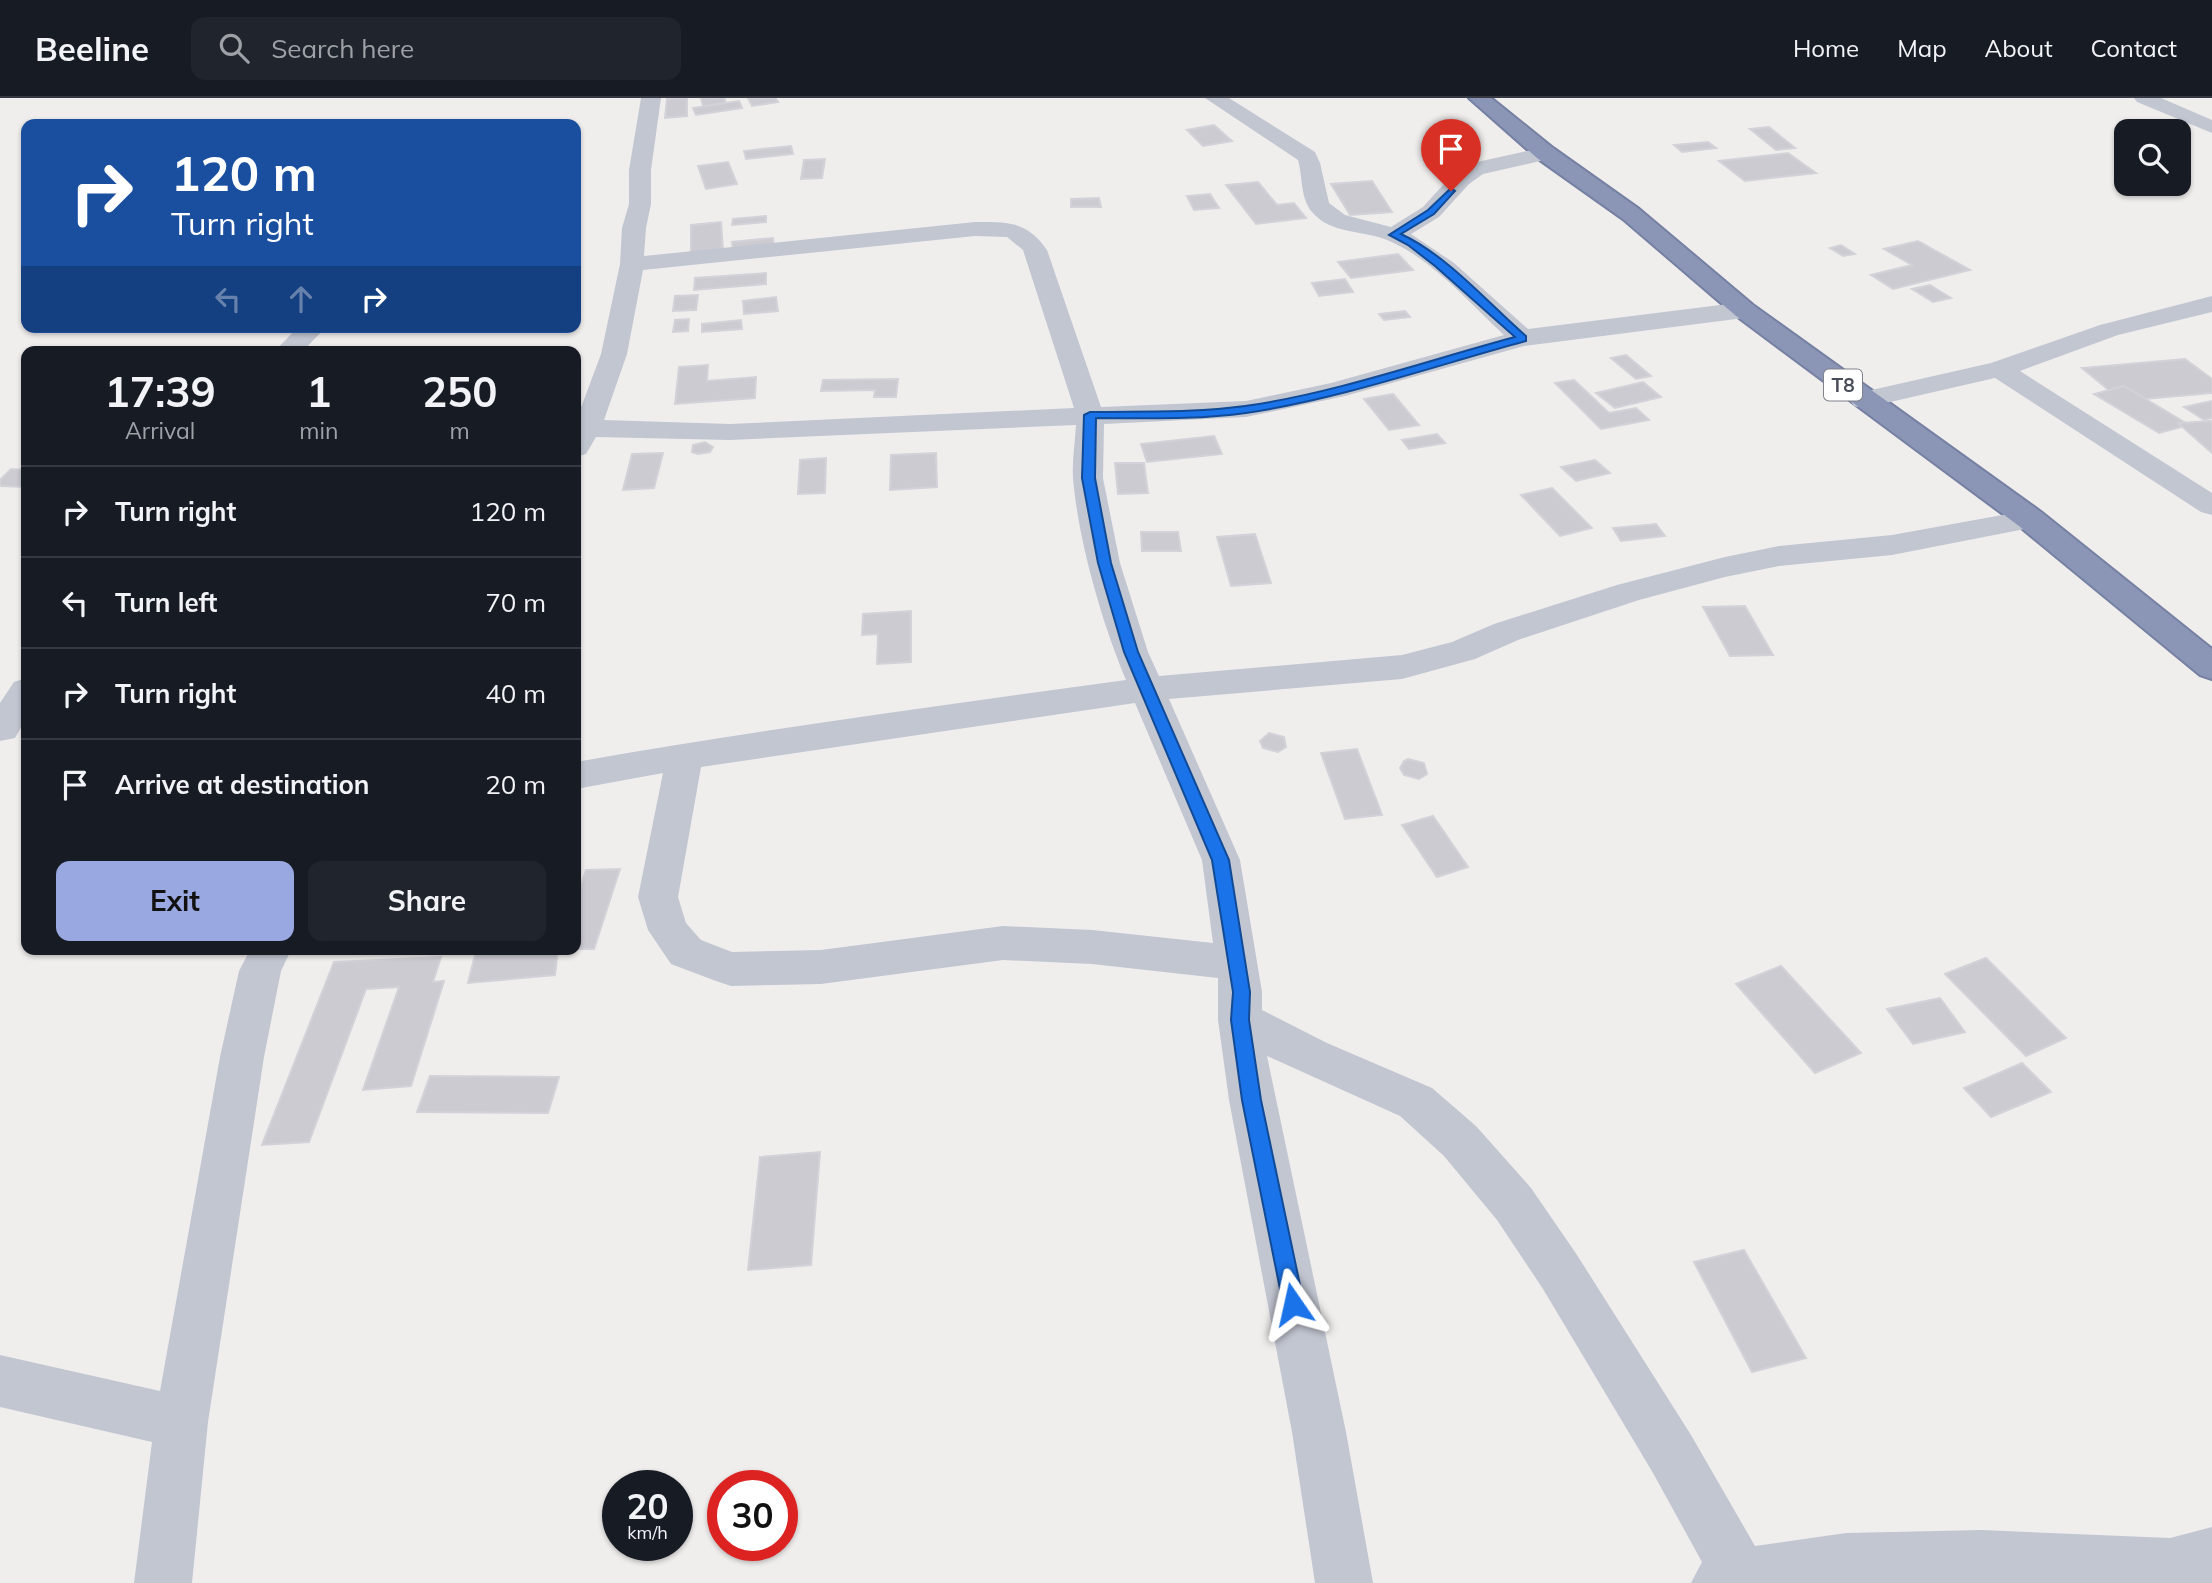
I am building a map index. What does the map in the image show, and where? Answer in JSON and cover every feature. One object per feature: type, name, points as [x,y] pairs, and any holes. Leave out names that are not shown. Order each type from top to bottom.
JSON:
[{"type":"highway","name":"T8","points":[[1479,98],[1545,153],[1631,214],[1744,310],[2030,519],[2212,667]]},
{"type":"street","points":[[651,98],[640,170],[640,204],[634,228],[632,264],[614,354],[581,438],[1246,409],[1335,390],[1522,338],[1744,310]]},
{"type":"street","points":[[1215,98],[1307,157],[1313,169],[1316,199],[1322,209],[1347,223],[1394,235],[1412,243],[1522,338]]},
{"type":"street","points":[[2144,98],[2212,127]]},
{"type":"street","points":[[1394,235],[1431,212],[1461,179],[1476,169],[1545,153]]},
{"type":"street","points":[[632,264],[975,229],[1009,228],[1023,233],[1035,250],[1090,415],[1088,478],[1104,563],[1131,652],[1220,860],[1241,992],[1240,1020],[1252,1100],[1319,1432],[1344,1583]]},
{"type":"street","points":[[1864,400],[1999,369],[2109,330],[2212,304]]},
{"type":"street","points":[[292,346],[307,333]]},
{"type":"street","points":[[1999,369],[2212,506]]},
{"type":"street","points":[[581,775],[685,756],[915,721],[1149,689],[1402,667],[1463,652],[1506,632],[1628,592],[1725,567],[1779,556],[1892,545],[2030,519]]},
{"type":"street","points":[[10,727],[21,702]]},
{"type":"street","points":[[685,756],[658,897],[668,930],[686,952],[731,969],[821,967],[1003,943],[1092,947],[1237,963]]},
{"type":"street","points":[[163,1583],[181,1422],[242,1057],[260,971],[268,955]]},
{"type":"street","points":[[1240,1020],[1311,1057],[1416,1102],[1460,1141],[1514,1205],[1560,1272],[1672,1454],[1730,1580],[1846,1561],[1982,1558],[2170,1566],[2212,1555]]},
{"type":"street","points":[[0,1381],[181,1422]]},
{"type":"building","points":[[687,98],[687,116],[665,118],[667,99]]},
{"type":"building","points":[[701,98],[724,98],[726,103],[703,106]]},
{"type":"building","points":[[748,98],[775,98],[778,102],[752,106]]},
{"type":"building","points":[[739,101],[742,108],[696,115],[693,108]]},
{"type":"building","points":[[1214,125],[1232,141],[1203,146],[1187,130]]},
{"type":"building","points":[[1769,127],[1795,148],[1776,150],[1750,129]]},
{"type":"building","points":[[1708,142],[1716,148],[1682,152],[1674,145]]},
{"type":"building","points":[[791,146],[793,154],[746,159],[744,151]]},
{"type":"building","points":[[1788,153],[1816,173],[1745,181],[1719,161]]},
{"type":"building","points":[[825,159],[822,178],[801,179],[804,160]]},
{"type":"building","points":[[728,162],[737,184],[706,189],[698,166]]},
{"type":"building","points":[[1372,181],[1392,212],[1350,215],[1331,184]]},
{"type":"building","points":[[1258,182],[1277,205],[1294,203],[1306,218],[1256,224],[1226,185]]},
{"type":"building","points":[[1210,194],[1219,208],[1194,210],[1187,196]]},
{"type":"building","points":[[1099,198],[1101,207],[1071,207],[1071,199]]},
{"type":"building","points":[[766,216],[766,222],[732,225],[733,219]]},
{"type":"building","points":[[721,222],[723,250],[691,253],[691,225]]},
{"type":"building","points":[[773,238],[774,246],[733,250],[732,242]]},
{"type":"building","points":[[1918,241],[1970,270],[1893,289],[1871,275],[1912,265],[1884,249]]},
{"type":"building","points":[[1841,245],[1855,254],[1843,256],[1830,248]]},
{"type":"building","points":[[1398,254],[1413,270],[1351,278],[1338,262]]},
{"type":"building","points":[[766,273],[766,284],[694,290],[695,278]]},
{"type":"building","points":[[1345,279],[1353,292],[1319,296],[1312,283]]},
{"type":"building","points":[[1930,285],[1951,298],[1933,302],[1912,289]]},
{"type":"building","points":[[698,295],[696,310],[673,311],[675,296]]},
{"type":"building","points":[[776,297],[778,311],[744,314],[743,301]]},
{"type":"building","points":[[1405,311],[1410,317],[1384,320],[1379,314]]},
{"type":"building","points":[[689,319],[688,331],[673,332],[675,320]]},
{"type":"building","points":[[741,320],[742,329],[702,332],[702,324]]},
{"type":"building","points":[[1626,355],[1651,376],[1636,379],[1611,358]]},
{"type":"building","points":[[2185,359],[2212,379],[2212,393],[2122,401],[2082,368]]},
{"type":"building","points":[[708,365],[707,381],[756,377],[755,398],[675,404],[679,367]]},
{"type":"building","points":[[898,379],[896,397],[874,397],[875,390],[821,391],[823,380]]},
{"type":"building","points":[[1574,380],[1609,413],[1636,408],[1649,420],[1601,429],[1555,383]]},
{"type":"building","points":[[1643,382],[1661,397],[1615,408],[1596,393]]},
{"type":"building","points":[[2124,386],[2189,425],[2159,433],[2094,394]]},
{"type":"building","points":[[1393,394],[1419,425],[1389,430],[1364,399]]},
{"type":"building","points":[[2212,401],[2212,418],[2204,420],[2184,407]]},
{"type":"building","points":[[2212,421],[2212,453],[2178,423]]},
{"type":"building","points":[[1437,434],[1445,443],[1409,449],[1402,440]]},
{"type":"building","points":[[1214,436],[1222,454],[1147,462],[1141,444]]},
{"type":"building","points":[[705,442],[713,447],[710,452],[692,452],[693,445]]},
{"type":"building","points":[[663,453],[654,488],[623,490],[632,454]]},
{"type":"building","points":[[936,453],[937,487],[890,490],[891,455]]},
{"type":"building","points":[[826,458],[825,493],[798,494],[800,460]]},
{"type":"building","points":[[1595,460],[1610,473],[1576,481],[1561,467]]},
{"type":"building","points":[[1115,463],[1144,463],[1148,493],[1118,494]]},
{"type":"building","points":[[11,469],[21,470],[21,487],[0,486],[0,480]]},
{"type":"building","points":[[1552,488],[1592,528],[1560,536],[1521,495]]},
{"type":"building","points":[[1656,524],[1665,536],[1621,541],[1613,528]]},
{"type":"building","points":[[1141,532],[1178,532],[1181,551],[1142,551]]},
{"type":"building","points":[[1255,534],[1271,583],[1231,586],[1217,537]]},
{"type":"building","points":[[1745,606],[1773,655],[1730,656],[1703,607]]},
{"type":"building","points":[[911,611],[911,662],[877,664],[878,634],[862,635],[863,614]]},
{"type":"building","points":[[1269,733],[1284,737],[1286,747],[1278,752],[1263,748],[1260,741]]},
{"type":"building","points":[[1357,749],[1382,815],[1345,819],[1321,753]]},
{"type":"building","points":[[1408,759],[1424,763],[1427,774],[1419,779],[1404,775],[1400,768]]},
{"type":"building","points":[[1433,816],[1468,867],[1437,877],[1402,825]]},
{"type":"building","points":[[620,869],[594,949],[581,949],[581,886],[586,870]]},
{"type":"building","points":[[475,955],[557,955],[555,975],[468,983]]},
{"type":"building","points":[[441,957],[433,982],[444,981],[411,1086],[363,1090],[399,987],[366,989],[309,1142],[262,1145],[334,962]]},
{"type":"building","points":[[1986,958],[2066,1038],[2026,1056],[1945,974]]},
{"type":"building","points":[[1781,966],[1861,1053],[1815,1073],[1736,984]]},
{"type":"building","points":[[1940,998],[1965,1032],[1913,1044],[1887,1009]]},
{"type":"building","points":[[2022,1063],[2051,1092],[1991,1117],[1964,1088]]},
{"type":"building","points":[[430,1076],[559,1077],[548,1113],[417,1112]]},
{"type":"building","points":[[820,1152],[811,1265],[748,1270],[760,1157]]},
{"type":"building","points":[[1744,1250],[1806,1358],[1752,1372],[1694,1262]]},
{"type":"route","points":[[1293,1304],[1252,1100],[1240,1020],[1241,992],[1220,860],[1131,652],[1104,563],[1088,478],[1090,415],[1246,409],[1335,390],[1522,338],[1439,264],[1412,243],[1394,235],[1431,212],[1451,191]]}]
